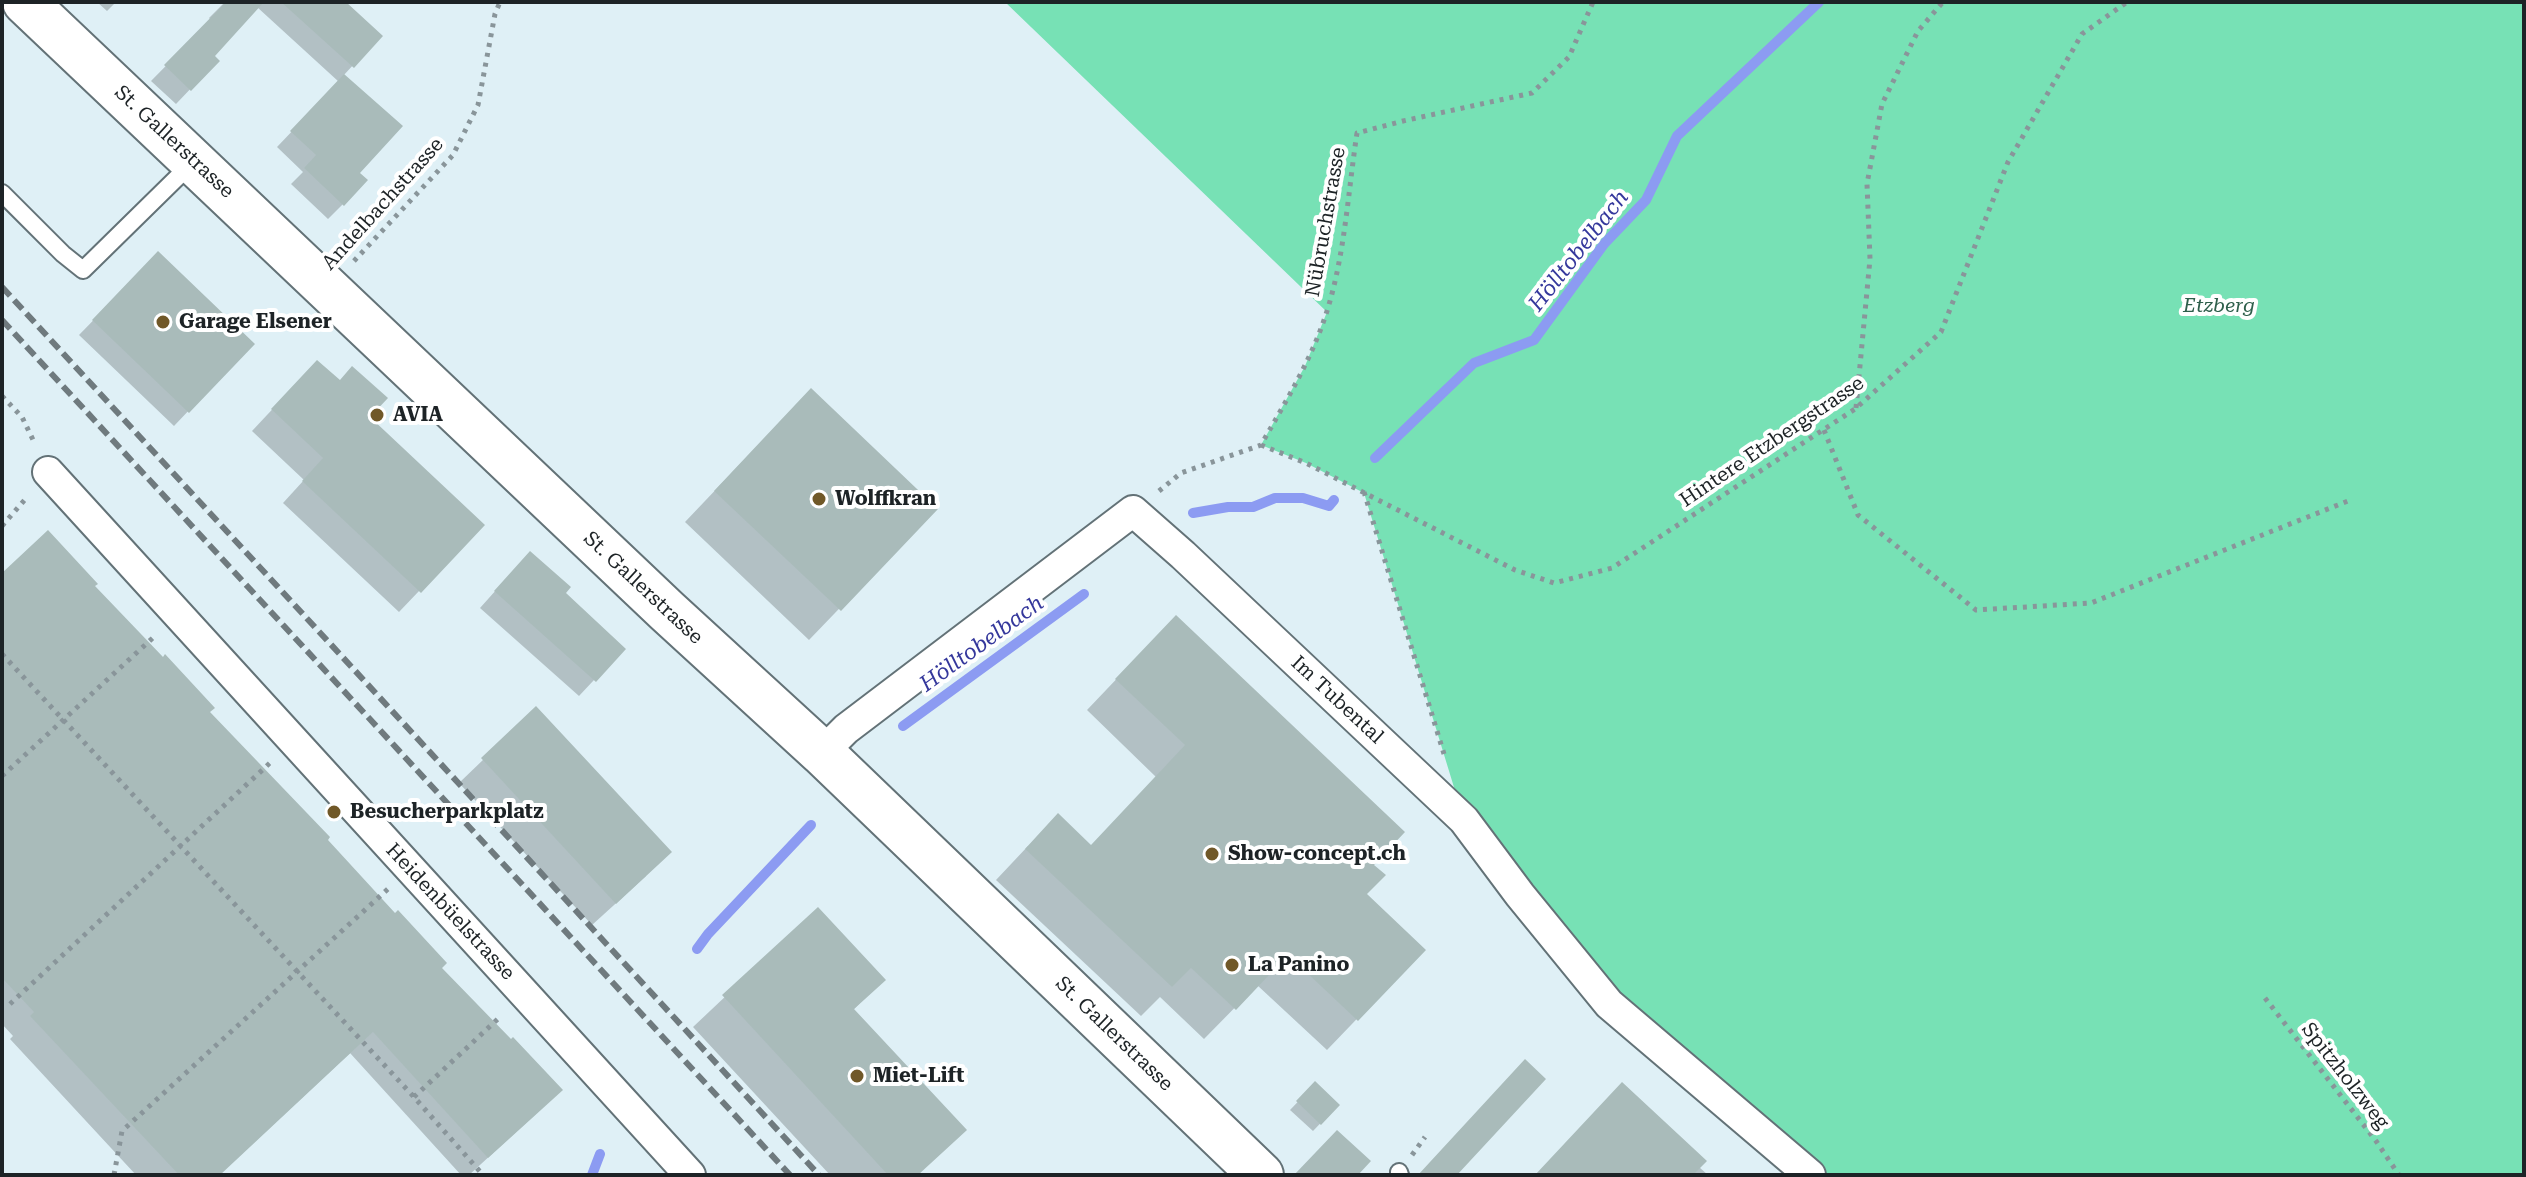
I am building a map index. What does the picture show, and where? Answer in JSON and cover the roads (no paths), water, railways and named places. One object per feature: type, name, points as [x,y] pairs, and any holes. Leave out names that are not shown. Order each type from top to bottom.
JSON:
[{"type":"main road","name":"St. Gallerstrasse","points":[[25,2],[667,611],[822,753],[1261,1175]]},
{"type":"street","name":"Heidenbüelstrasse","points":[[48,472],[690,1175]]},
{"type":"street","name":"Im Tubental","points":[[822,753],[846,729],[1133,511],[1464,820],[1520,895],[1609,1004],[1810,1175]]},
{"type":"lane","points":[[2,193],[83,270],[194,161]]},
{"type":"waterway","name":"Hölltobelbach","points":[[1375,458],[1474,363],[1534,340],[1604,244],[1646,200],[1677,136],[1819,2]]},
{"type":"waterway","name":"Hölltobelbach","points":[[1193,513],[1228,507],[1253,507],[1275,498],[1303,498],[1329,506],[1334,500]]},
{"type":"waterway","name":"Hölltobelbach","points":[[903,726],[1084,594]]},
{"type":"waterway","name":"Hölltobelbach","points":[[697,949],[811,825]]},
{"type":"waterway","name":"Hölltobelbach","points":[[592,1175],[600,1154]]},
{"type":"railway","points":[[2,287],[819,1175]]},
{"type":"railway","points":[[2,320],[790,1175]]},
{"type":"place","name":"Garage Elsener","points":[[163,322]]},
{"type":"place","name":"AVIA","points":[[377,415]]},
{"type":"place","name":"Wolffkran","points":[[819,499]]},
{"type":"place","name":"Besucherparkplatz","points":[[334,812]]},
{"type":"place","name":"Show-concept.ch","points":[[1212,854]]},
{"type":"place","name":"La Panino","points":[[1232,965]]},
{"type":"place","name":"Miet-Lift","points":[[857,1076]]},
{"type":"park label","name":"Etzberg","points":[[2219,306]]}]
